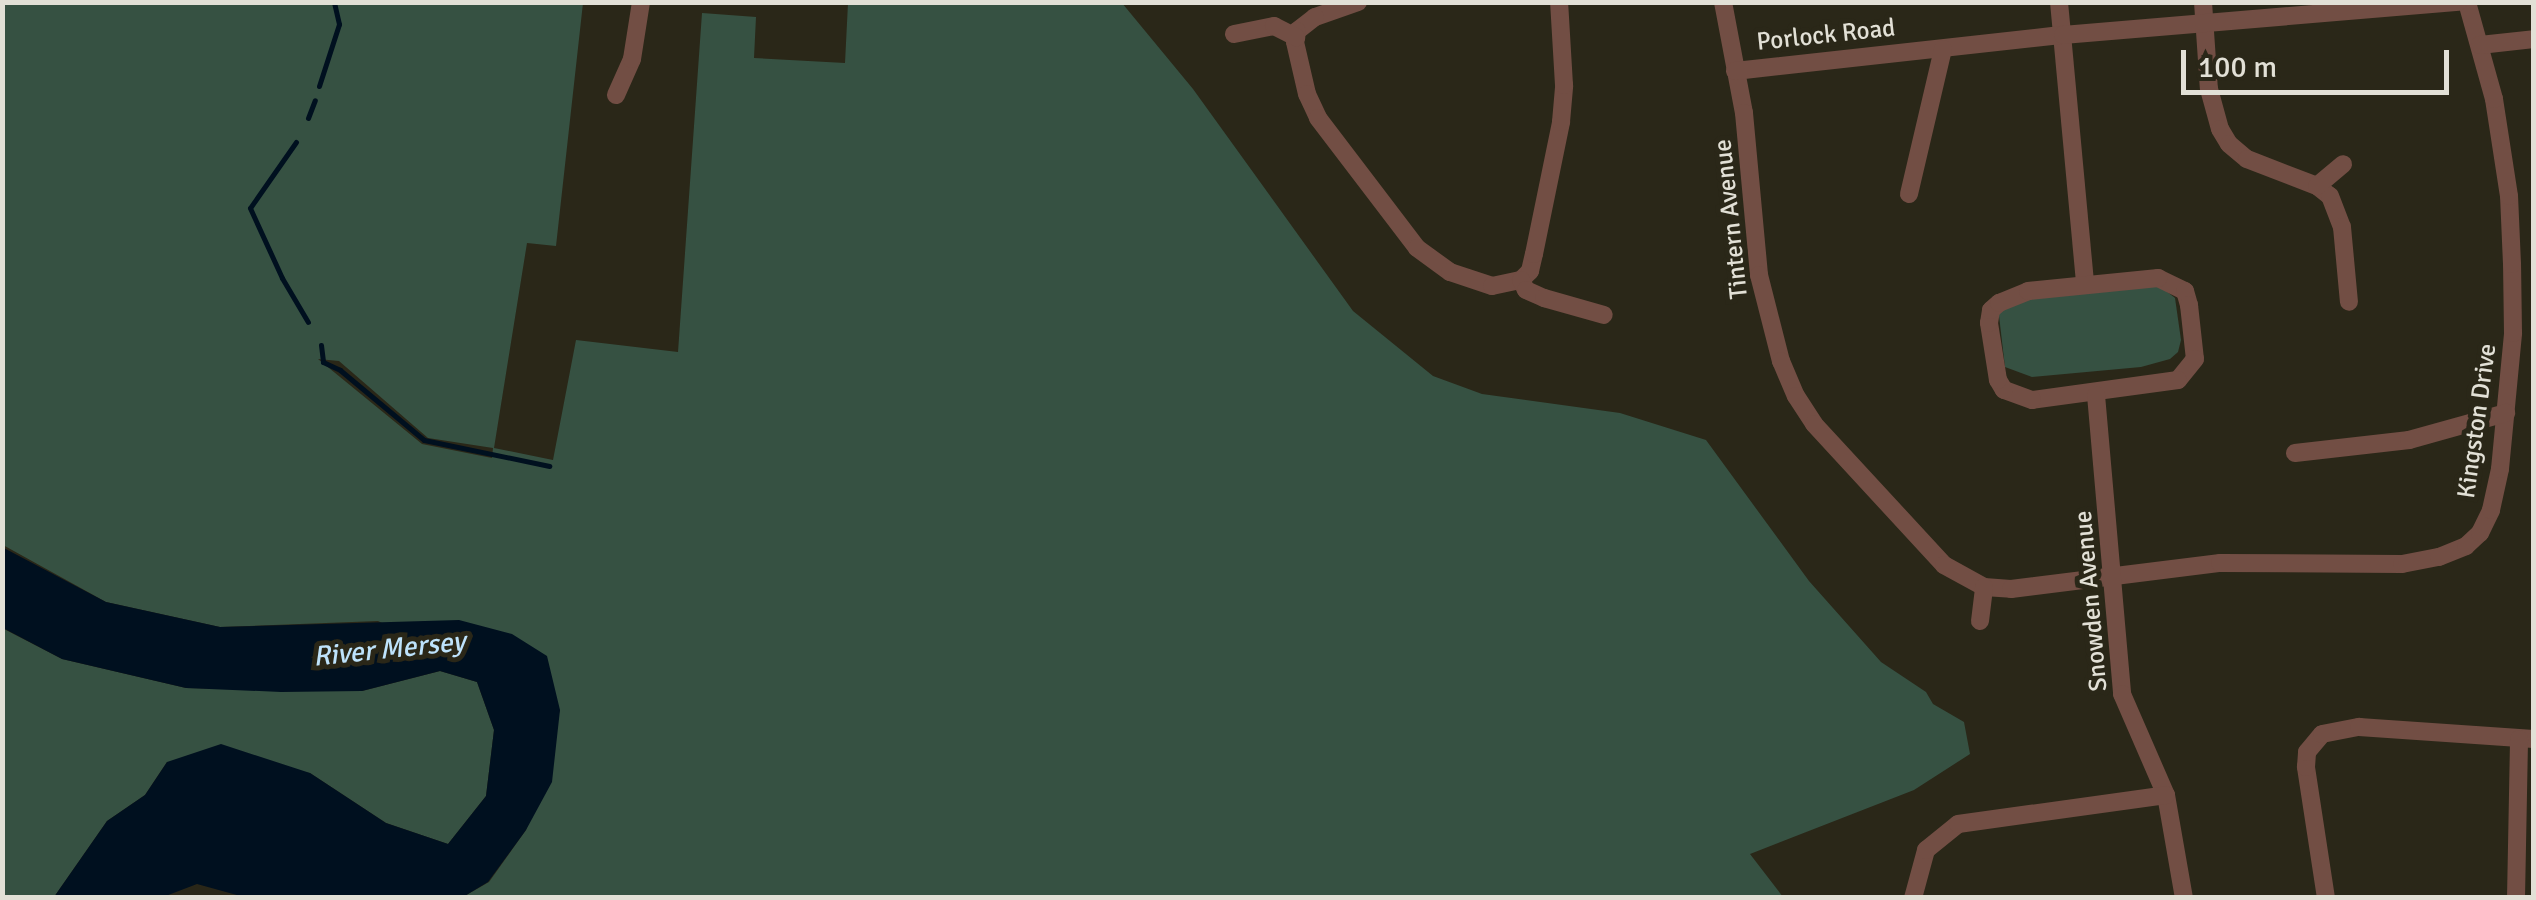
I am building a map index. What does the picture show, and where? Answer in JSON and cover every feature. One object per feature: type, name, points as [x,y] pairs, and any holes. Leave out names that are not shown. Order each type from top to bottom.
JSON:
[{"type":"street","points":[[1358,2],[1303,23],[1296,38],[1307,94],[1318,118],[1417,248],[1434,263],[1468,280],[1492,286],[1521,280],[1530,271],[1534,254],[1561,122],[1564,86],[1558,2]]},
{"type":"street","name":"Tintern Avenue","points":[[1722,2],[1752,177],[1758,274],[1781,361],[1796,396],[1814,424],[1908,529],[1944,565],[1984,587]]},
{"type":"street","points":[[2060,2],[2085,284]]},
{"type":"street","points":[[2203,2],[2214,112],[2228,144],[2246,160],[2318,186],[2338,207],[2349,302]]},
{"type":"street","name":"Porlock Road","points":[[1735,71],[2063,35],[2460,2]]},
{"type":"street","name":"Kingston Drive","points":[[2114,578],[2220,563],[2402,564],[2466,546],[2480,533],[2492,510],[2514,333],[2509,196],[2494,99],[2468,2]]},
{"type":"street","points":[[616,95],[632,59],[640,7]]},
{"type":"street","points":[[1234,34],[1274,26],[1296,38]]},
{"type":"street","points":[[2480,46],[2534,38]]},
{"type":"street","points":[[1908,194],[1944,49]]},
{"type":"street","points":[[2318,186],[2343,164]]},
{"type":"street","points":[[2158,278],[2185,290],[2195,359],[2178,380],[2096,395],[2032,400],[2004,390],[1998,380],[1989,322],[1991,310],[2014,297],[2085,284],[2158,278]]},
{"type":"street","points":[[1521,280],[1526,290],[1544,298],[1604,316]]},
{"type":"street","name":"Snowden Avenue","points":[[2096,395],[2122,694],[2166,795],[2184,898]]},
{"type":"street","points":[[2295,454],[2410,440],[2506,413]]},
{"type":"street","points":[[1980,621],[1984,587],[2114,578]]},
{"type":"street","points":[[2326,898],[2306,768],[2307,752],[2322,734],[2358,726],[2526,739],[2516,898]]},
{"type":"street","points":[[1913,898],[1917,870],[1926,850],[1958,824],[2166,795]]},
{"type":"green space","points":[[2,3],[583,3],[556,246],[527,243],[494,448],[553,460],[576,340],[678,352],[702,13],[756,17],[754,58],[845,63],[848,3],[1122,3],[1193,89],[1353,311],[1433,376],[1482,394],[1620,413],[1706,440],[1809,581],[1881,662],[1926,692],[1933,704],[1964,722],[1970,754],[1914,790],[1750,854],[1783,897],[463,897],[489,882],[526,830],[560,710],[378,621],[220,627],[106,602],[3,545]],"holes":[[[318,359],[339,361],[428,438],[493,448],[492,458],[422,444]]]},
{"type":"green space","points":[[2156,283],[2175,298],[2181,340],[2178,352],[2170,359],[2141,367],[2032,377],[2005,367],[1998,307],[2005,301]]},
{"type":"green space","points":[[2,628],[62,659],[186,688],[362,691],[440,671],[477,682],[494,730],[486,796],[448,844],[386,823],[310,773],[167,762],[145,795],[107,821],[54,897],[3,897]]},
{"type":"water","name":"River Mersey","points":[[2,547],[106,602],[220,627],[459,620],[512,634],[547,656],[560,710],[552,782],[526,830],[488,882],[463,897],[244,897],[197,884],[163,897],[54,897],[107,821],[145,795],[167,762],[221,744],[310,773],[386,823],[448,844],[486,796],[494,730],[477,682],[440,671],[362,691],[281,692],[186,688],[62,659],[3,628]]},
{"type":"waterway","points":[[319,86],[339,24],[334,2]]},
{"type":"waterway","points":[[308,118],[315,100]]},
{"type":"waterway","points":[[296,142],[250,208],[282,278],[308,322]]},
{"type":"waterway","points":[[321,345],[323,362],[340,370],[424,440],[549,466]]}]
